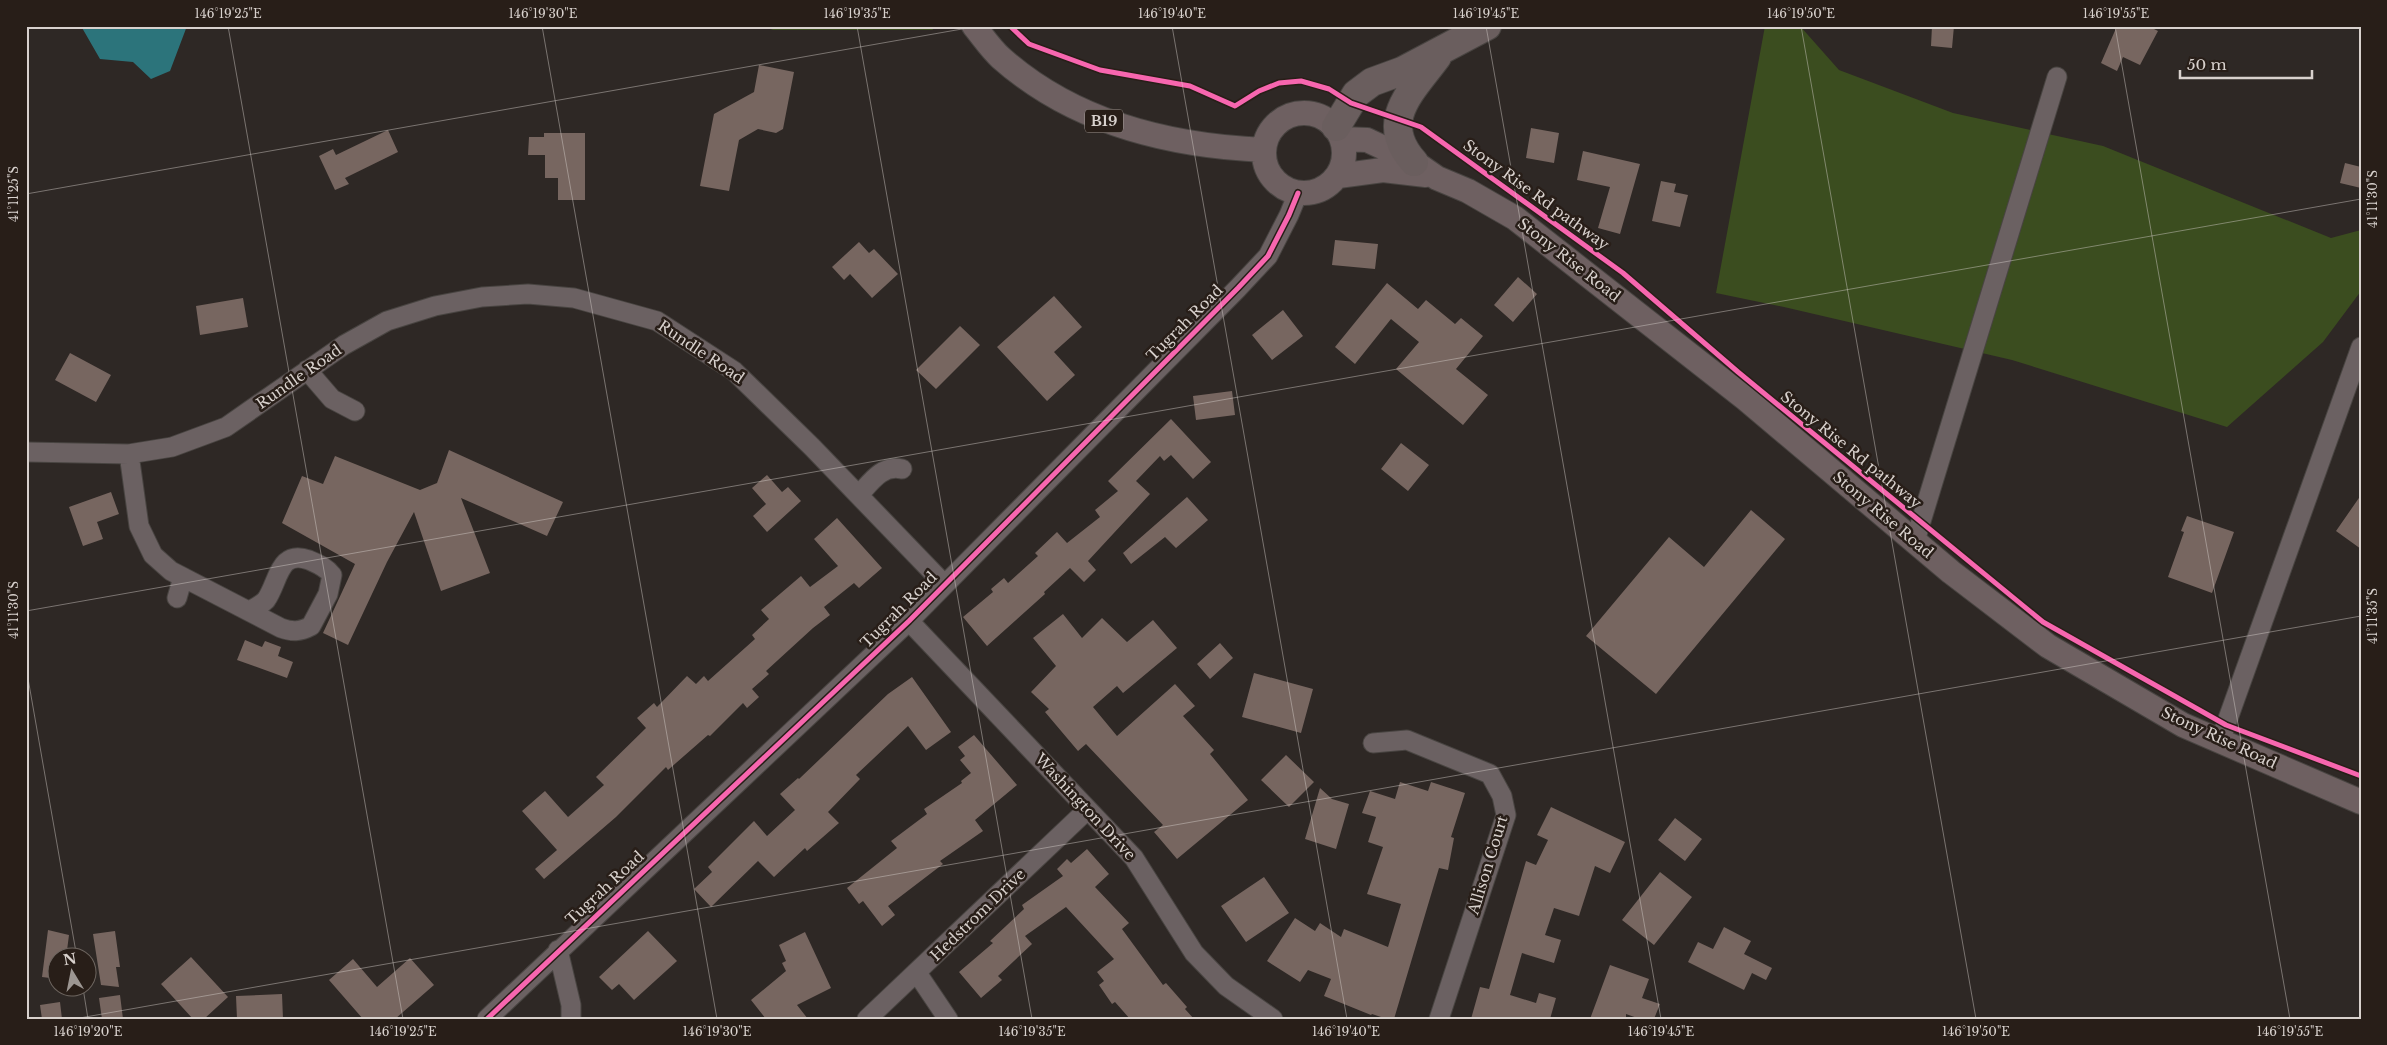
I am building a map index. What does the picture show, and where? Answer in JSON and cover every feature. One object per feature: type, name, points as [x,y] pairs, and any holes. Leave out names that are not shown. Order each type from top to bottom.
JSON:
[{"type":"highway","points":[[1339,133],[1356,94],[1372,82],[1402,71],[1487,26]]},
{"type":"highway","points":[[1414,162],[1402,147],[1398,133],[1398,114],[1406,98],[1441,52]]},
{"type":"main road","name":"B19","points":[[974,26],[1000,57],[1046,93],[1096,118],[1147,135],[1225,148],[1264,150]]},
{"type":"main road","points":[[1296,114],[1318,115],[1339,133],[1344,158],[1338,176],[1320,190],[1298,193],[1280,185],[1271,175],[1265,163],[1264,150],[1268,136],[1276,124],[1296,114]]},
{"type":"main road","name":"Stony Rise Road","points":[[1339,133],[1368,140],[1414,162],[1438,178],[1468,191],[1514,218],[1746,399],[1951,572],[2048,646],[2183,725],[2361,802]]},
{"type":"main road","name":"Stony Rise Road","points":[[1338,176],[1383,170],[1438,178]]},
{"type":"street","points":[[1915,541],[2057,77]]},
{"type":"street","name":"Tugrah Road","points":[[486,1019],[910,621],[944,584],[1260,265],[1268,256],[1277,239],[1298,193]]},
{"type":"street","name":"Rundle Road","points":[[26,452],[130,454],[172,447],[226,427],[344,345],[387,321],[435,306],[482,296],[528,294],[574,298],[657,321],[734,371],[755,389],[944,584]]},
{"type":"street","points":[[2220,741],[2361,347]]},
{"type":"street","points":[[307,370],[332,399],[354,411]]},
{"type":"street","points":[[130,454],[135,511],[145,540],[153,554],[162,563],[183,577],[249,611],[289,631],[306,629],[310,626],[328,594],[332,575],[324,567],[304,559],[294,558],[288,560],[282,567],[267,598],[249,611]]},
{"type":"street","points":[[859,495],[885,470],[895,467],[902,469]]},
{"type":"street","points":[[177,598],[183,577]]},
{"type":"street","name":"Washington Drive","points":[[910,621],[1134,858],[1194,953],[1226,986],[1273,1019]]},
{"type":"street","name":"Allison Court","points":[[1373,742],[1407,740],[1490,774],[1502,796],[1506,815],[1439,1019]]},
{"type":"street","name":"Hedstrom Drive","points":[[867,1019],[1087,810]]},
{"type":"street","points":[[558,950],[571,1005],[571,1019]]},
{"type":"street","points":[[917,973],[948,1019]]},
{"type":"green space","points":[[763,26],[931,26],[933,30],[773,30]]},
{"type":"green space","points":[[1765,26],[1800,26],[1839,70],[1953,113],[2103,146],[2331,238],[2361,230],[2361,291],[2323,342],[2227,427],[2012,360],[1716,293]]},
{"type":"water","points":[[81,26],[187,26],[170,71],[151,79],[133,62],[100,59]]},
{"type":"building","points":[[1932,26],[1954,26],[1952,48],[1931,46]]},
{"type":"building","points":[[2117,26],[2148,26],[2158,31],[2140,65],[2123,57],[2117,71],[2101,63]]},
{"type":"building","points":[[759,65],[794,72],[783,129],[776,133],[758,129],[739,140],[729,191],[700,186],[714,114],[754,92]]},
{"type":"building","points":[[1531,128],[1559,133],[1554,163],[1526,158]]},
{"type":"building","points":[[388,130],[398,152],[345,178],[349,184],[335,190],[319,156],[333,149],[336,155]]},
{"type":"building","points":[[544,133],[585,133],[585,200],[558,200],[558,178],[545,178],[545,155],[528,155],[529,137],[544,137]]},
{"type":"building","points":[[1583,151],[1640,164],[1620,234],[1598,228],[1610,187],[1577,180]]},
{"type":"building","points":[[2345,163],[2361,167],[2361,188],[2340,183]]},
{"type":"building","points":[[1661,181],[1676,184],[1674,192],[1688,195],[1680,227],[1652,221]]},
{"type":"building","points":[[1335,240],[1378,244],[1375,269],[1332,265]]},
{"type":"building","points":[[859,242],[869,253],[874,249],[898,274],[872,298],[850,274],[844,280],[832,267]]},
{"type":"building","points":[[1518,277],[1537,294],[1513,322],[1494,305]]},
{"type":"building","points":[[1387,283],[1418,309],[1426,300],[1455,324],[1461,318],[1483,336],[1456,369],[1488,395],[1463,425],[1396,369],[1419,342],[1391,319],[1355,364],[1335,347]]},
{"type":"building","points":[[1054,296],[1082,327],[1054,352],[1075,375],[1047,401],[997,347]]},
{"type":"building","points":[[243,298],[248,327],[200,335],[196,306]]},
{"type":"building","points":[[1283,310],[1303,336],[1272,360],[1252,335]]},
{"type":"building","points":[[960,326],[980,345],[936,389],[916,370]]},
{"type":"building","points":[[70,353],[111,375],[96,402],[55,380]]},
{"type":"building","points":[[1232,391],[1235,415],[1196,420],[1193,396]]},
{"type":"building","points":[[1171,419],[1211,462],[1193,479],[1171,455],[1164,461],[1160,456],[1136,481],[1150,494],[1088,561],[1096,570],[1084,582],[1070,568],[1044,592],[1045,594],[987,646],[963,617],[993,592],[991,589],[1004,578],[1008,583],[1038,556],[1035,553],[1057,532],[1067,543],[1100,517],[1095,510],[1118,491],[1108,481]]},
{"type":"building","points":[[1401,443],[1429,465],[1408,491],[1381,469]]},
{"type":"building","points":[[449,450],[563,502],[547,536],[461,498],[490,573],[441,591],[414,512],[387,562],[348,645],[323,633],[355,564],[282,523],[302,476],[323,484],[335,456],[420,490],[437,483]]},
{"type":"building","points":[[767,475],[782,492],[788,487],[801,501],[767,532],[753,516],[766,504],[752,488]]},
{"type":"building","points":[[111,492],[119,514],[97,522],[103,539],[83,546],[69,507]]},
{"type":"building","points":[[2361,495],[2361,549],[2336,531]]},
{"type":"building","points":[[1187,497],[1208,520],[1176,548],[1165,537],[1131,564],[1123,553]]},
{"type":"building","points":[[1751,510],[1785,539],[1656,694],[1586,636],[1669,537],[1704,567]]},
{"type":"building","points":[[2187,516],[2234,532],[2212,593],[2168,577],[2184,532],[2181,531]]},
{"type":"building","points":[[837,518],[882,568],[859,588],[854,583],[824,607],[830,615],[766,671],[769,674],[752,689],[759,697],[747,708],[743,703],[710,736],[708,735],[668,770],[666,767],[616,817],[544,879],[535,869],[557,850],[522,811],[545,791],[568,817],[604,785],[596,777],[646,728],[637,718],[654,703],[657,707],[687,676],[696,684],[704,676],[708,681],[755,639],[752,635],[769,619],[761,610],[801,576],[810,587],[838,566],[814,539]]},
{"type":"building","points":[[1063,614],[1082,638],[1102,618],[1127,642],[1153,620],[1177,648],[1123,693],[1117,686],[1093,707],[1117,736],[1175,684],[1195,706],[1183,716],[1214,750],[1210,754],[1248,800],[1177,859],[1154,832],[1163,825],[1086,744],[1078,751],[1045,712],[1049,709],[1031,692],[1056,666],[1033,638]]},
{"type":"building","points":[[245,640],[262,647],[265,641],[281,647],[278,656],[293,662],[287,678],[237,660]]},
{"type":"building","points":[[1220,643],[1233,658],[1210,679],[1197,664]]},
{"type":"building","points":[[1254,673],[1313,689],[1301,733],[1242,717]]},
{"type":"building","points":[[912,677],[951,732],[926,750],[908,726],[856,775],[860,779],[828,812],[839,823],[807,851],[805,848],[774,877],[758,861],[711,907],[694,889],[712,872],[708,867],[754,821],[767,836],[795,810],[780,794],[799,779],[888,694]]},
{"type":"building","points":[[974,735],[1017,785],[975,820],[983,831],[940,861],[943,864],[888,906],[895,915],[882,926],[863,901],[859,904],[847,888],[897,848],[891,841],[927,814],[924,809],[962,783],[961,781],[971,773],[960,760],[965,756],[958,747]]},
{"type":"building","points":[[1286,755],[1314,782],[1289,807],[1261,780]]},
{"type":"building","points":[[1400,782],[1428,791],[1431,782],[1465,793],[1451,837],[1454,838],[1448,870],[1439,868],[1394,1019],[1387,1019],[1371,1015],[1324,996],[1331,979],[1308,970],[1300,982],[1267,961],[1295,918],[1315,931],[1320,923],[1341,937],[1344,929],[1388,947],[1401,904],[1367,894],[1383,847],[1368,842],[1376,817],[1362,813],[1370,791],[1395,799]]},
{"type":"building","points":[[1320,788],[1332,799],[1349,804],[1336,849],[1305,839]]},
{"type":"building","points":[[1551,807],[1625,842],[1610,873],[1595,866],[1579,916],[1554,908],[1545,935],[1561,940],[1554,963],[1522,953],[1510,995],[1536,1003],[1539,993],[1556,998],[1550,1019],[1471,1019],[1480,987],[1489,989],[1526,861],[1536,865],[1548,840],[1537,835]]},
{"type":"building","points":[[1675,818],[1702,839],[1685,861],[1658,840]]},
{"type":"building","points":[[1087,849],[1109,874],[1095,887],[1129,923],[1122,929],[1163,985],[1166,983],[1187,1007],[1185,1009],[1194,1019],[1130,1019],[1115,1002],[1112,1004],[1099,985],[1104,981],[1097,972],[1114,959],[1066,907],[1025,936],[1032,944],[998,976],[1002,980],[981,998],[959,972],[993,943],[990,941],[1024,909],[1022,905],[1063,876],[1057,869],[1067,859],[1071,863]]},
{"type":"building","points":[[1660,872],[1692,897],[1654,945],[1622,920]]},
{"type":"building","points":[[1264,877],[1289,913],[1246,942],[1221,906]]},
{"type":"building","points":[[1724,927],[1751,941],[1744,954],[1772,968],[1766,980],[1752,973],[1744,990],[1688,962],[1698,942],[1713,949]]},
{"type":"building","points":[[48,930],[69,935],[67,948],[48,948],[48,978],[42,977]]},
{"type":"building","points":[[115,931],[120,967],[116,967],[119,987],[101,985],[98,948],[95,948],[93,934]]},
{"type":"building","points":[[648,931],[677,961],[634,1000],[619,984],[612,990],[599,977]]},
{"type":"building","points":[[805,932],[831,988],[797,1005],[808,1019],[766,1019],[751,1000],[786,971],[782,963],[786,961],[779,945]]},
{"type":"building","points":[[191,957],[228,997],[204,1019],[193,1019],[161,984]]},
{"type":"building","points":[[410,958],[434,985],[395,1019],[363,1019],[329,980],[353,959],[377,987]]},
{"type":"building","points":[[1610,965],[1649,979],[1642,998],[1660,1004],[1654,1019],[1640,1019],[1626,1014],[1626,1019],[1590,1019]]},
{"type":"building","points":[[282,994],[283,1019],[237,1019],[236,996]]},
{"type":"building","points":[[120,995],[123,1019],[102,1019],[99,998]]},
{"type":"building","points":[[60,1002],[62,1019],[42,1019],[40,1005]]},
{"type":"cycle path","name":"Stony Rise Rd pathway","points":[[1010,26],[1029,44],[1100,70],[1190,86],[1235,106],[1259,91],[1279,83],[1301,81],[1329,89],[1351,103],[1421,127],[1623,273],[1738,372],[2043,622],[2226,725],[2361,776]]},
{"type":"cycle path","points":[[487,1019],[909,621],[1238,288],[1268,256],[1298,193]]}]
